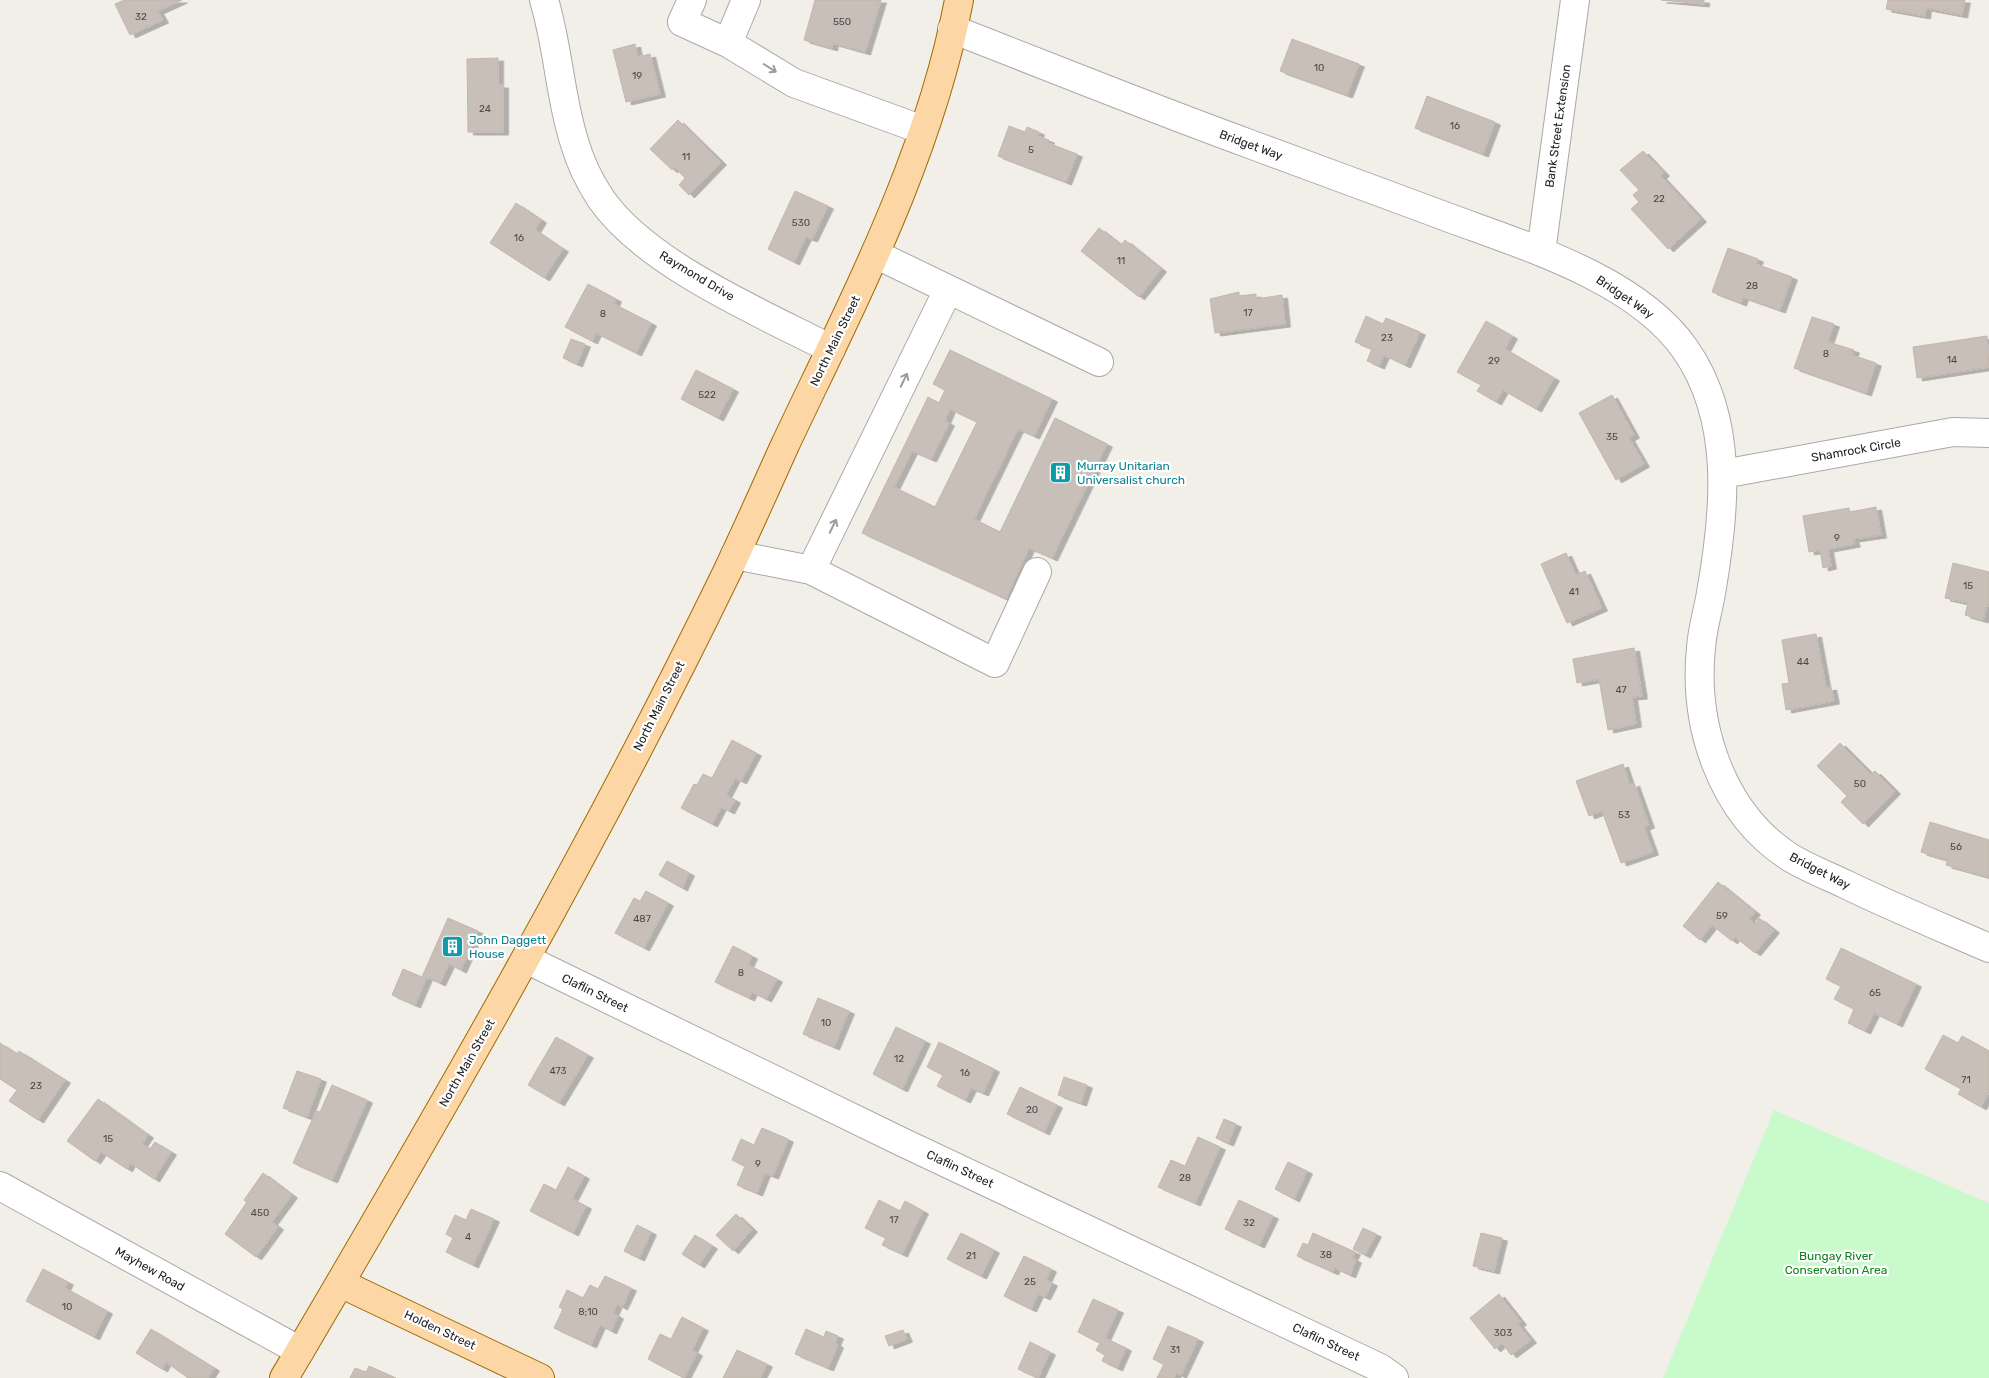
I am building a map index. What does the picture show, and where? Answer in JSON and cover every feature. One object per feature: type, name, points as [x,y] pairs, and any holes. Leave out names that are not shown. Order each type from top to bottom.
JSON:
[{"type":"main road","name":"North Main Street","points":[[284,1378],[526,960],[604,814],[735,555],[894,213],[923,130],[959,0]]},
{"type":"main road","name":"Holden Street","points":[[340,1283],[540,1378]]},
{"type":"street","name":"Raymond Drive","points":[[544,0],[550,21],[573,139],[585,173],[602,200],[626,226],[681,269],[831,349]]},
{"type":"street","points":[[692,0],[682,22],[728,43],[794,83],[923,130]]},
{"type":"street","points":[[728,43],[746,0]]},
{"type":"street","name":"Bank Street Extension","points":[[1541,252],[1575,0]]},
{"type":"street","name":"Bridget Way","points":[[952,29],[1214,131],[1541,252],[1604,281],[1653,314],[1685,348],[1708,389],[1720,436],[1723,474],[1722,525],[1701,647],[1700,693],[1708,744],[1730,795],[1755,828],[1787,856],[1879,900],[1989,948]]},
{"type":"street","points":[[875,254],[1099,362]]},
{"type":"street","points":[[811,570],[948,290]]},
{"type":"street","name":"Shamrock Circle","points":[[1723,474],[1953,432],[1989,433]]},
{"type":"street","points":[[735,555],[811,570],[995,663],[1037,572]]},
{"type":"street","name":"Claflin Street","points":[[526,960],[920,1150],[1380,1368],[1394,1378]]},
{"type":"street","name":"Mayhew Road","points":[[0,1186],[300,1350]]},
{"type":"green space","name":"Bungay River Conservation Area","points":[[1774,1110],[1989,1203],[1989,1378],[1663,1378]]},
{"type":"building","points":[[124,0],[182,0],[158,11],[163,20],[130,35],[115,4]]},
{"type":"building","points":[[815,0],[881,0],[865,52],[833,43],[832,48],[804,40]]},
{"type":"building","points":[[1661,0],[1704,0],[1704,4]]},
{"type":"building","points":[[1888,0],[1965,0],[1962,15],[1926,8],[1925,16],[1886,9]]},
{"type":"building","points":[[1292,39],[1359,64],[1347,95],[1280,71]]},
{"type":"building","points":[[635,44],[638,57],[650,54],[660,94],[626,102],[613,50]]},
{"type":"building","points":[[498,58],[498,85],[503,85],[503,132],[468,132],[467,59]]},
{"type":"building","points":[[1427,96],[1495,122],[1483,154],[1415,128]]},
{"type":"building","points":[[678,120],[721,162],[689,195],[679,185],[685,178],[674,167],[672,170],[650,149]]},
{"type":"building","points":[[1009,126],[1025,132],[1027,127],[1039,132],[1038,136],[1049,140],[1048,143],[1077,154],[1066,182],[998,156]]},
{"type":"building","points":[[1643,151],[1664,173],[1661,176],[1701,219],[1668,249],[1631,209],[1639,202],[1633,195],[1639,190],[1620,170]]},
{"type":"building","points":[[795,191],[828,206],[812,239],[806,237],[794,262],[768,249]]},
{"type":"building","points":[[516,203],[541,220],[535,230],[563,249],[544,278],[490,243]]},
{"type":"building","points":[[1099,228],[1121,245],[1125,240],[1161,269],[1139,297],[1081,251]]},
{"type":"building","points":[[1728,248],[1758,259],[1756,264],[1792,277],[1780,310],[1743,297],[1741,303],[1712,292]]},
{"type":"building","points":[[588,284],[616,299],[614,304],[651,323],[636,353],[596,333],[592,341],[565,327]]},
{"type":"building","points":[[1239,292],[1239,296],[1256,294],[1256,299],[1282,295],[1285,324],[1215,333],[1210,299]]},
{"type":"building","points":[[1366,316],[1383,324],[1386,318],[1420,332],[1405,365],[1384,355],[1379,366],[1367,361],[1372,349],[1355,342]]},
{"type":"building","points":[[1812,317],[1834,324],[1828,342],[1854,350],[1852,355],[1876,363],[1866,393],[1794,368]]},
{"type":"building","points":[[1486,321],[1512,336],[1505,349],[1554,378],[1536,409],[1503,390],[1496,402],[1477,391],[1481,385],[1457,372]]},
{"type":"building","points":[[1987,336],[1989,367],[1917,378],[1913,347]]},
{"type":"building","points":[[571,339],[585,344],[577,364],[563,358]]},
{"type":"building","name":"Murray Unitarian Universalist church","points":[[950,350],[1052,399],[1034,436],[1018,429],[974,519],[1000,532],[1055,418],[1107,444],[1052,558],[1029,548],[1006,599],[862,533],[928,397],[939,403],[945,390],[933,384]],"holes":[[[950,409],[977,422],[935,507],[894,487],[912,451],[931,459],[949,423],[945,421]]]},
{"type":"building","points":[[696,370],[733,389],[718,418],[681,399]]},
{"type":"building","points":[[1612,395],[1634,435],[1629,438],[1644,464],[1616,480],[1579,413]]},
{"type":"building","points":[[1876,507],[1881,535],[1853,539],[1855,544],[1828,549],[1831,566],[1823,568],[1820,550],[1809,552],[1803,516],[1849,508],[1850,512]]},
{"type":"building","points":[[1566,553],[1576,575],[1585,571],[1602,608],[1567,623],[1541,564]]},
{"type":"building","points":[[1953,563],[1989,572],[1989,606],[1987,605],[1983,620],[1965,615],[1968,603],[1945,598]]},
{"type":"building","points":[[1816,634],[1826,688],[1831,687],[1834,701],[1786,710],[1782,684],[1789,683],[1782,640]]},
{"type":"building","points":[[1634,648],[1642,696],[1632,697],[1636,724],[1608,730],[1599,679],[1577,683],[1573,659]]},
{"type":"building","points":[[732,740],[756,753],[741,781],[735,778],[726,795],[735,800],[729,811],[721,807],[712,824],[681,808],[694,784],[697,785],[703,774],[712,778]]},
{"type":"building","points":[[1840,743],[1871,774],[1875,771],[1895,791],[1863,824],[1841,802],[1847,796],[1817,766]]},
{"type":"building","points":[[1623,764],[1630,785],[1634,783],[1649,825],[1644,827],[1653,852],[1621,863],[1602,811],[1589,816],[1576,781]]},
{"type":"building","points":[[1930,822],[1989,840],[1989,877],[1946,865],[1948,860],[1921,852]]},
{"type":"building","points":[[667,861],[689,873],[682,888],[659,875]]},
{"type":"building","points":[[1718,882],[1755,912],[1749,919],[1755,924],[1759,918],[1774,930],[1755,953],[1735,937],[1732,941],[1712,925],[1700,940],[1683,926]]},
{"type":"building","points":[[646,891],[668,903],[644,948],[615,933],[634,898],[640,901]]},
{"type":"building","name":"John Daggett House","points":[[448,918],[478,931],[461,970],[449,964],[440,983],[427,977],[415,1005],[392,995],[403,969],[422,977]]},
{"type":"building","points":[[733,946],[752,956],[748,965],[777,979],[766,999],[752,992],[749,998],[715,982]]},
{"type":"building","points":[[1841,948],[1916,984],[1897,1024],[1874,1013],[1865,1031],[1848,1023],[1854,1009],[1834,999],[1841,986],[1826,979]]},
{"type":"building","points":[[818,998],[849,1011],[834,1047],[803,1034]]},
{"type":"building","points":[[896,1027],[925,1041],[902,1089],[873,1074]]},
{"type":"building","points":[[1943,1035],[1958,1043],[1962,1036],[1989,1051],[1989,1092],[1981,1107],[1958,1094],[1961,1089],[1925,1069]]},
{"type":"building","points":[[556,1037],[588,1055],[559,1103],[528,1085]]},
{"type":"building","points":[[939,1042],[994,1069],[983,1093],[971,1088],[965,1100],[937,1086],[943,1075],[927,1067]]},
{"type":"building","points":[[0,1043],[17,1054],[19,1051],[65,1080],[38,1120],[9,1101],[17,1090],[0,1079]]},
{"type":"building","points":[[297,1071],[321,1079],[307,1117],[283,1108]]},
{"type":"building","points":[[1064,1077],[1087,1085],[1081,1103],[1058,1095]]},
{"type":"building","points":[[332,1085],[367,1100],[332,1180],[293,1163],[316,1111],[320,1112]]},
{"type":"building","points":[[1020,1087],[1057,1105],[1044,1132],[1007,1114]]},
{"type":"building","points":[[98,1099],[148,1135],[142,1144],[150,1149],[155,1142],[171,1152],[154,1179],[130,1163],[127,1169],[101,1152],[95,1161],[67,1141]]},
{"type":"building","points":[[1224,1119],[1236,1124],[1228,1143],[1216,1138]]},
{"type":"building","points":[[762,1128],[788,1139],[773,1176],[765,1173],[757,1193],[737,1185],[745,1166],[732,1160],[741,1139],[754,1145]]},
{"type":"building","points":[[1198,1137],[1220,1147],[1195,1203],[1158,1187],[1171,1160],[1185,1166]]},
{"type":"building","points":[[1288,1162],[1307,1171],[1294,1199],[1275,1189]]},
{"type":"building","points":[[568,1167],[584,1176],[572,1199],[586,1206],[573,1233],[530,1211],[544,1184],[556,1190]]},
{"type":"building","points":[[263,1173],[292,1195],[272,1222],[278,1227],[256,1257],[225,1234],[247,1202],[244,1200]]},
{"type":"building","points":[[879,1200],[900,1211],[905,1201],[923,1211],[902,1254],[882,1245],[886,1238],[865,1228]]},
{"type":"building","points":[[1239,1200],[1273,1216],[1259,1245],[1225,1229]]},
{"type":"building","points":[[471,1209],[494,1219],[473,1265],[446,1252],[453,1238],[446,1234],[455,1215],[466,1220]]},
{"type":"building","points":[[736,1214],[752,1229],[733,1251],[716,1235]]},
{"type":"building","points":[[637,1225],[651,1232],[639,1258],[624,1251]]},
{"type":"building","points":[[1363,1228],[1376,1234],[1365,1255],[1353,1249]]},
{"type":"building","points":[[961,1233],[994,1250],[981,1276],[947,1259]]},
{"type":"building","points":[[1313,1233],[1355,1252],[1352,1258],[1356,1260],[1350,1275],[1335,1268],[1333,1272],[1297,1256],[1303,1243],[1308,1245]]},
{"type":"building","points":[[1481,1233],[1502,1238],[1494,1271],[1473,1266]]},
{"type":"building","points":[[695,1235],[712,1246],[699,1265],[682,1254]]},
{"type":"building","points":[[1024,1256],[1051,1269],[1046,1280],[1052,1283],[1045,1297],[1038,1294],[1031,1309],[1004,1296]]},
{"type":"building","points":[[43,1269],[68,1282],[65,1288],[107,1311],[94,1337],[26,1301]]},
{"type":"building","points":[[605,1276],[631,1288],[622,1307],[617,1304],[613,1313],[618,1316],[611,1331],[600,1325],[591,1345],[554,1328],[563,1309],[559,1307],[567,1290],[583,1298],[590,1285],[598,1289]]},
{"type":"building","points":[[1499,1294],[1521,1322],[1518,1324],[1531,1340],[1511,1355],[1502,1343],[1495,1349],[1470,1318]]},
{"type":"building","points":[[1093,1299],[1118,1310],[1105,1338],[1126,1348],[1117,1368],[1102,1361],[1105,1355],[1096,1350],[1100,1343],[1078,1332]]},
{"type":"building","points":[[682,1317],[703,1328],[692,1350],[697,1353],[684,1378],[648,1359],[660,1334],[671,1339]]},
{"type":"building","points":[[1168,1326],[1198,1339],[1181,1375],[1176,1373],[1174,1378],[1157,1378],[1164,1364],[1153,1359]]},
{"type":"building","points":[[151,1329],[214,1368],[208,1378],[188,1378],[166,1362],[162,1369],[136,1353]]},
{"type":"building","points":[[806,1329],[824,1337],[826,1331],[838,1336],[835,1343],[838,1345],[828,1368],[795,1354]]},
{"type":"building","points":[[903,1330],[907,1339],[889,1346],[885,1336]]},
{"type":"building","points":[[1030,1342],[1050,1352],[1038,1378],[1018,1369]]},
{"type":"building","points":[[737,1350],[767,1364],[760,1378],[723,1378]]},
{"type":"building","points":[[369,1366],[396,1378],[350,1378],[355,1368],[366,1372]]},
{"type":"place","name":"Murray Unitarian Universalist church","points":[[1061,473]]},
{"type":"place","name":"John Daggett House","points":[[453,947]]}]
